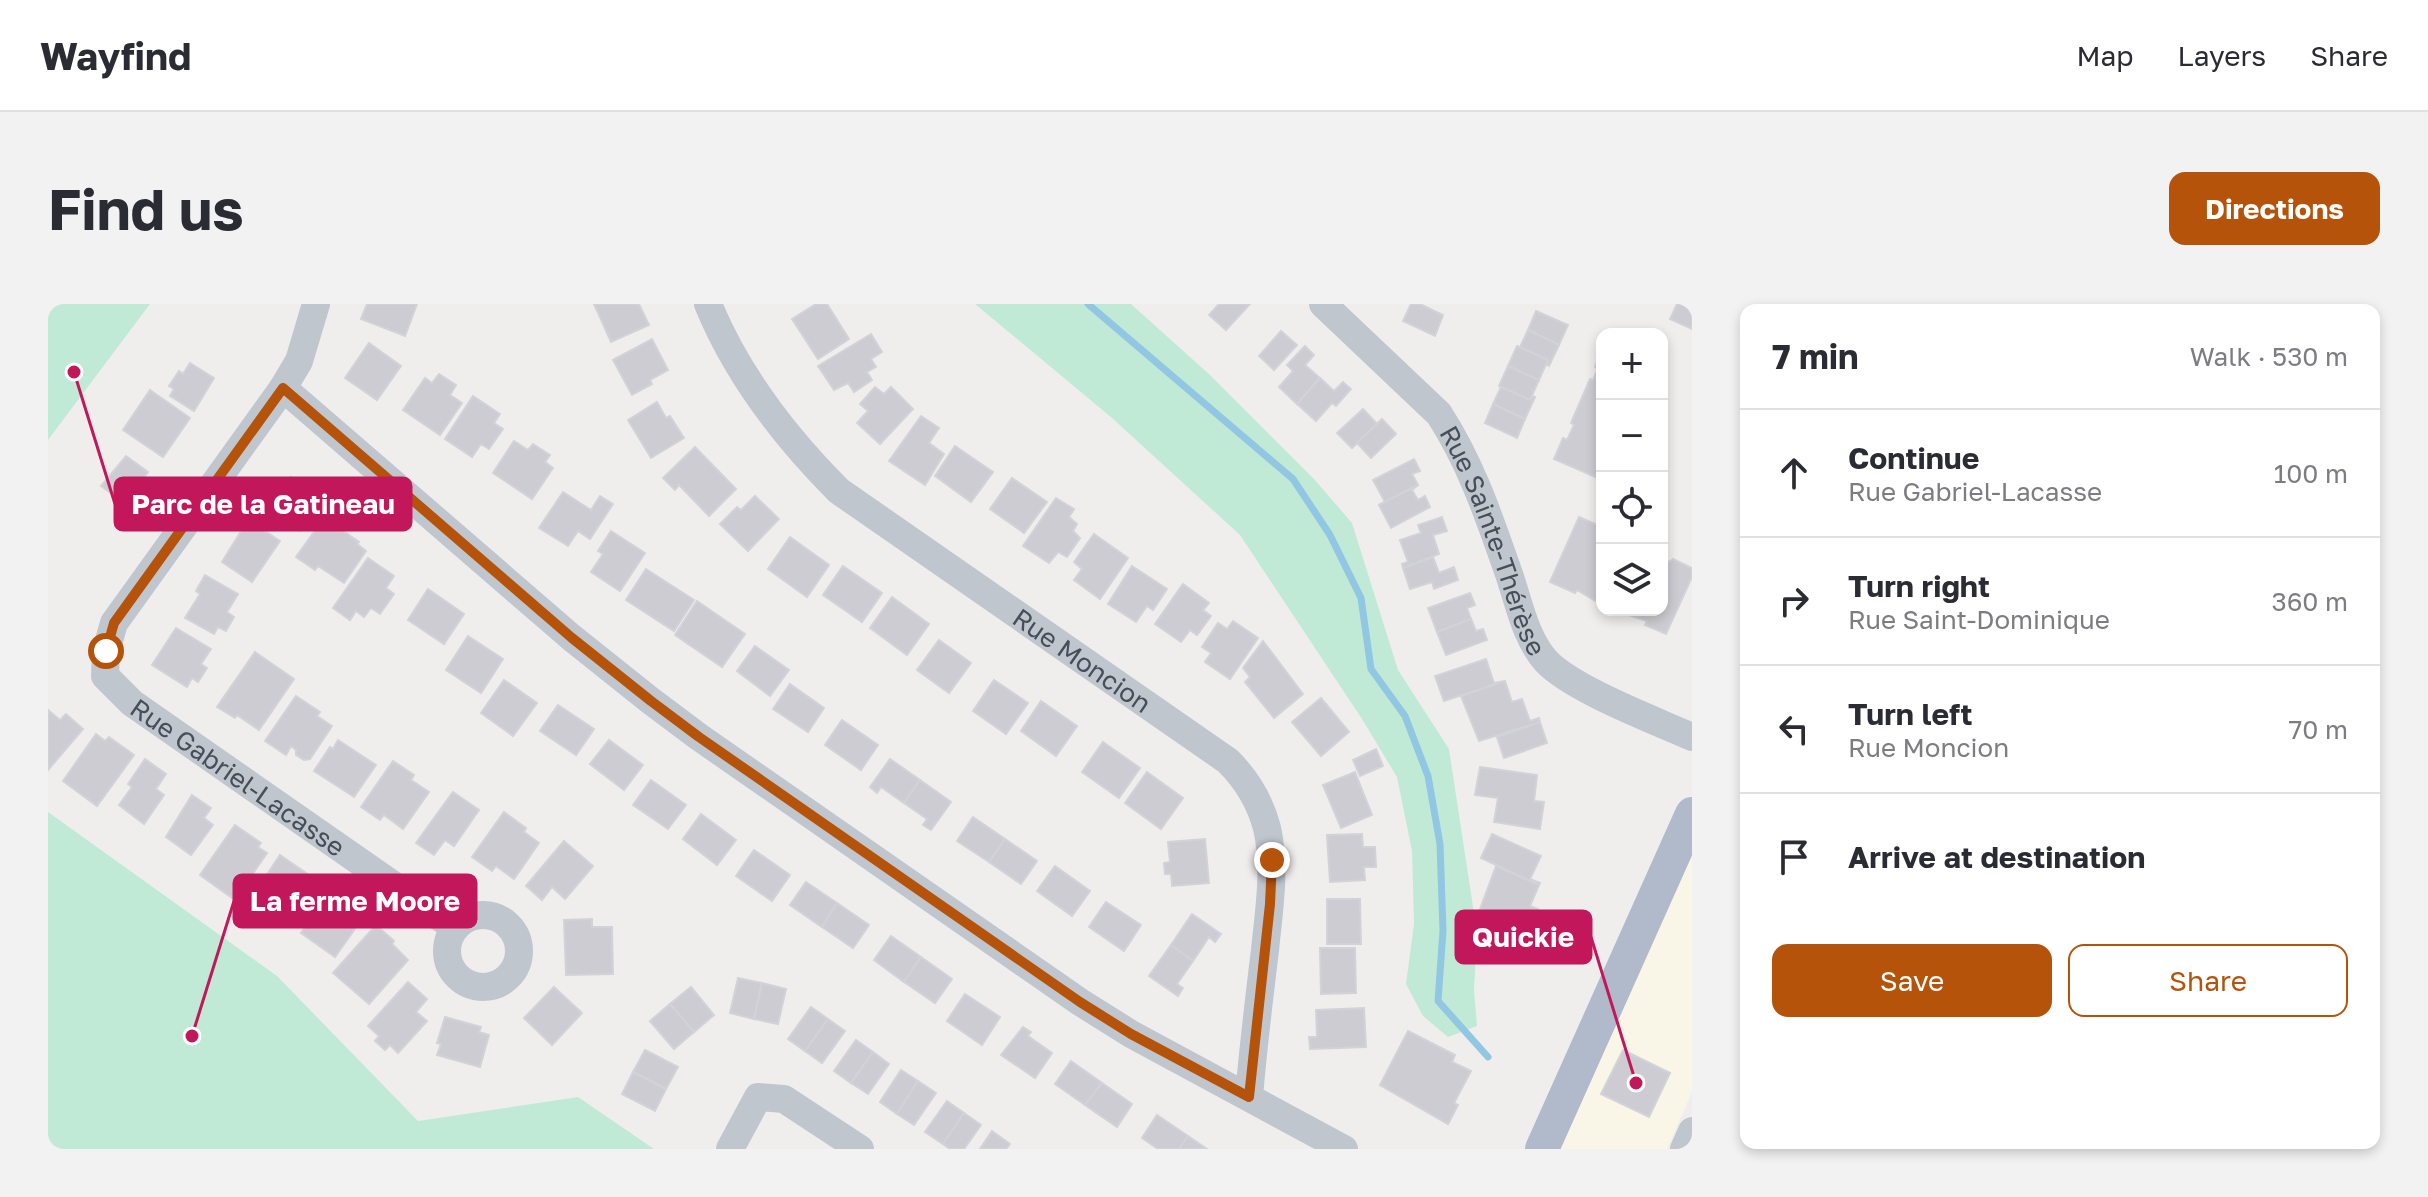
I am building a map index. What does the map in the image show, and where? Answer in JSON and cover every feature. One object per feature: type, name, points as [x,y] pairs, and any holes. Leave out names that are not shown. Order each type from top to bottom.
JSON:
[{"type":"main road","points":[[1542,1149],[1692,814]]},
{"type":"street","name":"Rue Gabriel-Lacasse","points":[[316,304],[299,361],[283,388],[114,623],[106,651],[105,676],[132,703],[455,928]]},
{"type":"street","name":"Rue Moncion","points":[[708,304],[733,355],[758,395],[787,435],[839,491],[1228,761],[1246,778],[1267,828],[1272,860],[1249,1097]]},
{"type":"street","name":"Rue Sainte-Thérèse","points":[[1323,304],[1400,375],[1447,426],[1479,490],[1529,631],[1546,660],[1575,682],[1692,737]]},
{"type":"street","points":[[283,388],[572,638],[699,737],[1080,1002],[1131,1034],[1344,1149]]},
{"type":"street","points":[[730,1149],[758,1097],[784,1099],[860,1149]]},
{"type":"street","points":[[1684,1149],[1692,1131]]},
{"type":"shaded area","points":[[1692,844],[1692,1092],[1667,1149],[1553,1149]]},
{"type":"green space","points":[[48,304],[150,304],[48,440]]},
{"type":"green space","points":[[975,304],[1131,304],[1210,375],[1314,479],[1352,523],[1398,670],[1449,749],[1477,933],[1474,990],[1477,1026],[1448,1037],[1423,1016],[1406,984],[1414,924],[1412,851],[1397,777],[1240,535],[1112,418]]},
{"type":"green space","points":[[48,812],[277,976],[418,1121],[578,1097],[654,1149],[48,1149]]},
{"type":"building","points":[[367,304],[417,304],[405,336],[361,319]]},
{"type":"building","points":[[594,304],[639,304],[649,325],[611,342]]},
{"type":"building","points":[[816,304],[827,304],[849,339],[818,359],[792,319]]},
{"type":"building","points":[[1219,304],[1250,304],[1226,330],[1209,315]]},
{"type":"building","points":[[1411,304],[1420,304],[1443,315],[1435,336],[1403,321]]},
{"type":"building","points":[[1677,304],[1692,304],[1692,329],[1670,319]]},
{"type":"building","points":[[1536,311],[1568,325],[1559,345],[1528,330]]},
{"type":"building","points":[[1528,330],[1559,345],[1549,366],[1546,364],[1548,360],[1520,347]]},
{"type":"building","points":[[1281,331],[1297,345],[1274,370],[1259,356]]},
{"type":"building","points":[[871,334],[882,352],[871,359],[876,367],[867,372],[872,380],[854,392],[848,383],[834,390],[818,366]]},
{"type":"building","points":[[652,339],[668,370],[632,395],[613,360]]},
{"type":"building","points":[[369,343],[401,366],[377,400],[345,378]]},
{"type":"building","points":[[1305,346],[1314,355],[1305,365],[1320,378],[1297,404],[1279,387],[1293,371],[1287,365]]},
{"type":"building","points":[[1517,346],[1548,360],[1539,380],[1508,366]]},
{"type":"building","points":[[190,363],[214,378],[194,411],[170,396],[174,389],[169,386],[179,371],[183,374]]},
{"type":"building","points":[[1508,366],[1539,380],[1530,400],[1499,386]]},
{"type":"building","points":[[1596,373],[1596,477],[1554,459],[1563,438],[1567,440],[1590,379],[1593,380]]},
{"type":"building","points":[[439,374],[456,385],[450,395],[462,403],[440,435],[403,410],[425,378],[432,383]]},
{"type":"building","points":[[1320,378],[1334,391],[1343,382],[1351,389],[1336,406],[1332,403],[1316,421],[1297,404]]},
{"type":"building","points":[[875,387],[884,394],[891,387],[913,409],[880,444],[857,423],[868,411],[860,404]]},
{"type":"building","points":[[1501,387],[1530,400],[1532,396],[1535,397],[1525,419],[1493,404]]},
{"type":"building","points":[[150,390],[190,418],[163,457],[123,430]]},
{"type":"building","points":[[473,396],[500,414],[494,423],[503,429],[489,449],[481,444],[472,457],[445,439]]},
{"type":"building","points":[[657,402],[666,418],[670,416],[684,438],[651,458],[628,420]]},
{"type":"building","points":[[1493,404],[1525,419],[1517,438],[1485,423]]},
{"type":"building","points":[[1363,409],[1377,424],[1352,448],[1337,433]]},
{"type":"building","points":[[921,416],[939,428],[929,443],[944,454],[925,485],[889,461]]},
{"type":"building","points":[[1382,419],[1396,434],[1371,458],[1357,443]]},
{"type":"building","points":[[514,441],[528,450],[533,444],[550,455],[545,462],[553,468],[532,499],[493,473]]},
{"type":"building","points":[[955,446],[993,472],[971,502],[935,476]]},
{"type":"building","points":[[695,447],[736,489],[709,516],[679,485],[675,490],[663,478]]},
{"type":"building","points":[[126,456],[148,472],[141,482],[148,487],[137,502],[132,499],[128,505],[101,486]]},
{"type":"building","points":[[1414,459],[1420,471],[1412,474],[1418,485],[1385,502],[1373,480]]},
{"type":"building","points":[[291,477],[323,498],[300,531],[269,511]]},
{"type":"building","points":[[1012,478],[1047,502],[1024,533],[990,509]]},
{"type":"building","points":[[1418,485],[1412,490],[1418,500],[1425,496],[1430,507],[1391,528],[1379,505]]},
{"type":"building","points":[[563,492],[591,510],[600,496],[613,504],[590,539],[578,531],[568,546],[539,528]]},
{"type":"building","points":[[755,496],[779,519],[748,551],[720,524],[737,507],[741,510]]},
{"type":"building","points":[[1056,498],[1074,509],[1069,517],[1077,524],[1073,531],[1080,538],[1067,557],[1058,552],[1049,563],[1023,546]]},
{"type":"building","points":[[1442,517],[1447,531],[1433,535],[1439,554],[1403,568],[1402,564],[1408,562],[1400,540],[1421,533],[1418,525]]},
{"type":"building","points":[[1579,517],[1596,524],[1596,601],[1577,590],[1575,593],[1550,582]]},
{"type":"building","points":[[324,518],[359,542],[357,544],[366,551],[344,583],[318,566],[315,570],[296,557]]},
{"type":"building","points":[[248,520],[280,541],[252,582],[222,562]]},
{"type":"building","points":[[611,531],[645,553],[620,591],[591,572],[603,554],[598,551]]},
{"type":"building","points":[[1094,534],[1128,558],[1100,599],[1074,580],[1082,569],[1074,562]]},
{"type":"building","points":[[790,537],[829,565],[807,597],[768,569]]},
{"type":"building","points":[[1433,557],[1439,573],[1454,567],[1458,580],[1434,589],[1432,582],[1410,589],[1403,568]]},
{"type":"building","points":[[368,558],[394,576],[386,588],[394,594],[380,614],[371,608],[364,617],[356,611],[350,620],[333,608]]},
{"type":"building","points":[[1673,559],[1692,568],[1692,577],[1666,634],[1645,625],[1647,621],[1632,616],[1668,616],[1668,561]]},
{"type":"building","points":[[843,566],[882,593],[862,622],[823,595]]},
{"type":"building","points":[[1132,566],[1167,589],[1153,610],[1147,606],[1136,622],[1108,604]]},
{"type":"building","points":[[646,569],[694,600],[674,631],[626,600]]},
{"type":"building","points":[[205,575],[238,594],[227,612],[234,617],[226,631],[218,627],[214,634],[185,618],[200,594],[196,591]]},
{"type":"building","points":[[1183,584],[1209,603],[1203,610],[1211,616],[1197,635],[1190,630],[1181,642],[1155,624]]},
{"type":"building","points":[[428,589],[464,614],[444,644],[408,620]]},
{"type":"building","points":[[1470,593],[1475,605],[1467,608],[1471,619],[1437,632],[1428,608]]},
{"type":"building","points":[[892,597],[929,624],[907,655],[870,628]]},
{"type":"building","points":[[697,601],[745,634],[722,667],[675,635]]},
{"type":"building","points":[[1471,619],[1476,631],[1483,629],[1487,640],[1446,655],[1437,632]]},
{"type":"building","points":[[1233,621],[1258,638],[1230,679],[1205,662],[1211,653],[1202,647],[1218,623],[1227,629]]},
{"type":"building","points":[[176,628],[211,649],[201,664],[207,668],[198,682],[192,678],[187,687],[152,665]]},
{"type":"building","points":[[468,636],[503,659],[481,693],[446,670]]},
{"type":"building","points":[[939,640],[971,663],[949,693],[917,670]]},
{"type":"building","points":[[1263,641],[1303,694],[1274,718],[1245,682],[1250,677],[1243,668]]},
{"type":"building","points":[[755,646],[789,670],[770,696],[737,671]]},
{"type":"building","points":[[255,652],[294,679],[259,730],[237,715],[235,718],[217,707]]},
{"type":"building","points":[[1486,659],[1494,683],[1505,681],[1444,701],[1435,676]]},
{"type":"building","points":[[504,680],[537,703],[513,736],[481,713]]},
{"type":"building","points":[[994,680],[1028,703],[1006,734],[973,711]]},
{"type":"building","points":[[1505,681],[1512,702],[1522,699],[1530,721],[1539,718],[1540,722],[1479,741],[1461,696]]},
{"type":"building","points":[[790,684],[824,708],[808,732],[773,709]]},
{"type":"building","points":[[296,696],[320,712],[317,716],[332,726],[310,759],[304,760],[296,755],[296,750],[291,746],[286,755],[265,741]]},
{"type":"building","points":[[1321,698],[1349,732],[1321,756],[1292,722]]},
{"type":"building","points":[[1041,701],[1077,726],[1056,756],[1021,731]]},
{"type":"building","points":[[558,705],[594,729],[576,755],[540,731]]},
{"type":"building","points":[[48,710],[60,720],[66,714],[83,729],[48,770]]},
{"type":"building","points":[[842,720],[878,745],[861,770],[825,745]]},
{"type":"building","points":[[1540,722],[1547,743],[1504,758],[1497,737]]},
{"type":"building","points":[[96,734],[105,741],[109,737],[134,755],[97,806],[63,781]]},
{"type":"building","points":[[338,740],[376,765],[354,797],[314,771]]},
{"type":"building","points":[[609,740],[643,765],[624,790],[590,764]]},
{"type":"building","points":[[1103,742],[1140,768],[1119,798],[1082,772]]},
{"type":"building","points":[[1376,749],[1383,766],[1360,776],[1353,760]]},
{"type":"building","points":[[145,759],[166,774],[156,789],[164,795],[144,824],[119,805],[132,787],[128,784]]},
{"type":"building","points":[[890,759],[920,780],[904,803],[881,787],[877,793],[870,787]]},
{"type":"building","points":[[393,761],[414,775],[411,780],[429,792],[403,829],[384,815],[380,820],[361,807]]},
{"type":"building","points":[[1480,767],[1537,775],[1534,801],[1544,802],[1540,829],[1494,822],[1498,798],[1475,795]]},
{"type":"building","points":[[1147,772],[1183,798],[1161,829],[1125,803]]},
{"type":"building","points":[[1355,772],[1372,815],[1341,828],[1323,785]]},
{"type":"building","points":[[651,780],[686,805],[668,829],[633,805]]},
{"type":"building","points":[[920,780],[951,802],[931,830],[923,825],[927,819],[904,803]]},
{"type":"building","points":[[453,792],[479,810],[454,846],[445,840],[434,855],[416,843]]},
{"type":"building","points":[[192,795],[211,808],[204,818],[213,825],[191,855],[166,837]]},
{"type":"building","points":[[504,812],[526,828],[524,832],[539,843],[514,879],[496,866],[492,871],[472,857]]},
{"type":"building","points":[[701,814],[736,840],[717,865],[683,839]]},
{"type":"building","points":[[973,817],[1005,839],[989,862],[957,841]]},
{"type":"building","points":[[235,825],[261,843],[258,847],[267,853],[235,900],[200,875]]},
{"type":"building","points":[[1362,834],[1363,847],[1375,847],[1376,867],[1364,867],[1365,880],[1330,882],[1327,835]]},
{"type":"building","points":[[1492,834],[1541,856],[1530,879],[1539,885],[1481,858]]},
{"type":"building","points":[[1005,839],[1037,861],[1021,884],[989,862]]},
{"type":"building","points":[[1205,839],[1209,883],[1172,886],[1171,874],[1165,874],[1164,863],[1170,862],[1168,842]]},
{"type":"building","points":[[564,841],[593,866],[565,899],[552,887],[542,900],[526,886]]},
{"type":"building","points":[[754,850],[790,875],[772,901],[736,876]]},
{"type":"building","points":[[280,855],[309,875],[306,879],[317,887],[298,915],[258,888]]},
{"type":"building","points":[[1055,866],[1090,891],[1072,916],[1037,891]]},
{"type":"building","points":[[1496,866],[1539,885],[1530,906],[1538,909],[1529,932],[1537,938],[1479,912]]},
{"type":"building","points":[[806,882],[837,903],[822,927],[790,905]]},
{"type":"building","points":[[328,890],[364,916],[335,957],[301,933]]},
{"type":"building","points":[[1327,899],[1360,899],[1361,944],[1327,944]]},
{"type":"building","points":[[1106,902],[1141,925],[1124,951],[1089,927]]},
{"type":"building","points":[[837,903],[869,925],[853,948],[822,927]]},
{"type":"building","points":[[1192,914],[1221,934],[1215,942],[1209,937],[1193,961],[1171,945]]},
{"type":"building","points":[[592,919],[592,927],[612,927],[613,974],[566,975],[564,920]]},
{"type":"building","points":[[376,925],[394,941],[392,944],[408,960],[369,1004],[333,973]]},
{"type":"building","points":[[891,936],[921,957],[904,982],[874,960]]},
{"type":"building","points":[[1171,945],[1193,961],[1177,984],[1183,988],[1178,996],[1149,976]]},
{"type":"building","points":[[1320,948],[1355,948],[1356,993],[1321,994]]},
{"type":"building","points":[[921,957],[952,979],[935,1003],[904,982]]},
{"type":"building","points":[[738,978],[762,983],[754,1019],[730,1013]]},
{"type":"building","points":[[408,982],[427,999],[416,1012],[427,1021],[398,1053],[390,1045],[385,1050],[375,1041],[379,1036],[368,1026]]},
{"type":"building","points":[[762,983],[786,989],[778,1024],[754,1019]]},
{"type":"building","points":[[554,987],[582,1013],[552,1045],[524,1018]]},
{"type":"building","points":[[691,987],[714,1015],[694,1032],[670,1004]]},
{"type":"building","points":[[965,994],[1000,1017],[982,1045],[947,1021]]},
{"type":"building","points":[[670,1004],[694,1032],[674,1049],[650,1021]]},
{"type":"building","points":[[811,1007],[828,1019],[805,1051],[788,1039]]},
{"type":"building","points":[[1364,1008],[1366,1047],[1310,1049],[1309,1037],[1317,1037],[1316,1010]]},
{"type":"building","points":[[445,1017],[481,1027],[479,1032],[489,1035],[480,1067],[437,1055],[441,1044],[437,1043]]},
{"type":"building","points":[[828,1019],[845,1031],[822,1063],[805,1051]]},
{"type":"building","points":[[1023,1027],[1031,1032],[1028,1036],[1052,1053],[1035,1078],[1001,1055]]},
{"type":"building","points":[[1408,1031],[1455,1055],[1452,1062],[1471,1071],[1454,1103],[1458,1105],[1448,1124],[1380,1085]]},
{"type":"building","points":[[856,1040],[873,1052],[851,1083],[834,1071]]},
{"type":"building","points":[[645,1050],[678,1067],[666,1089],[633,1072]]},
{"type":"building","points":[[1623,1050],[1670,1073],[1649,1117],[1601,1094]]},
{"type":"building","points":[[873,1052],[889,1064],[868,1094],[851,1083]]},
{"type":"building","points":[[1071,1061],[1102,1083],[1085,1105],[1055,1084]]},
{"type":"building","points":[[901,1070],[918,1081],[897,1114],[880,1102]]},
{"type":"building","points":[[633,1072],[666,1089],[655,1111],[622,1094]]},
{"type":"building","points":[[918,1081],[936,1093],[914,1125],[897,1114]]},
{"type":"building","points":[[1102,1083],[1132,1104],[1117,1127],[1085,1105]]},
{"type":"building","points":[[947,1101],[964,1113],[943,1144],[925,1132]]},
{"type":"building","points":[[964,1113],[981,1125],[964,1149],[950,1149],[943,1144]]},
{"type":"building","points":[[1157,1115],[1188,1136],[1179,1149],[1158,1149],[1142,1138]]},
{"type":"building","points":[[992,1131],[1010,1144],[1006,1149],[980,1149]]},
{"type":"building","points":[[1188,1136],[1207,1149],[1179,1149]]},
{"type":"waterway","points":[[1088,304],[1293,479],[1330,535],[1361,598],[1371,669],[1405,716],[1428,776],[1440,844],[1443,931],[1438,1001],[1488,1057]]},
{"type":"place","name":"Parc de la Gatineau","points":[[74,372]]},
{"type":"place","name":"La ferme Moore","points":[[192,1036]]},
{"type":"place","name":"Quickie","points":[[1636,1083]]},
{"type":"route","points":[[106,651],[114,623],[283,388],[572,638],[699,737],[1080,1002],[1131,1034],[1249,1097],[1272,860]]}]
